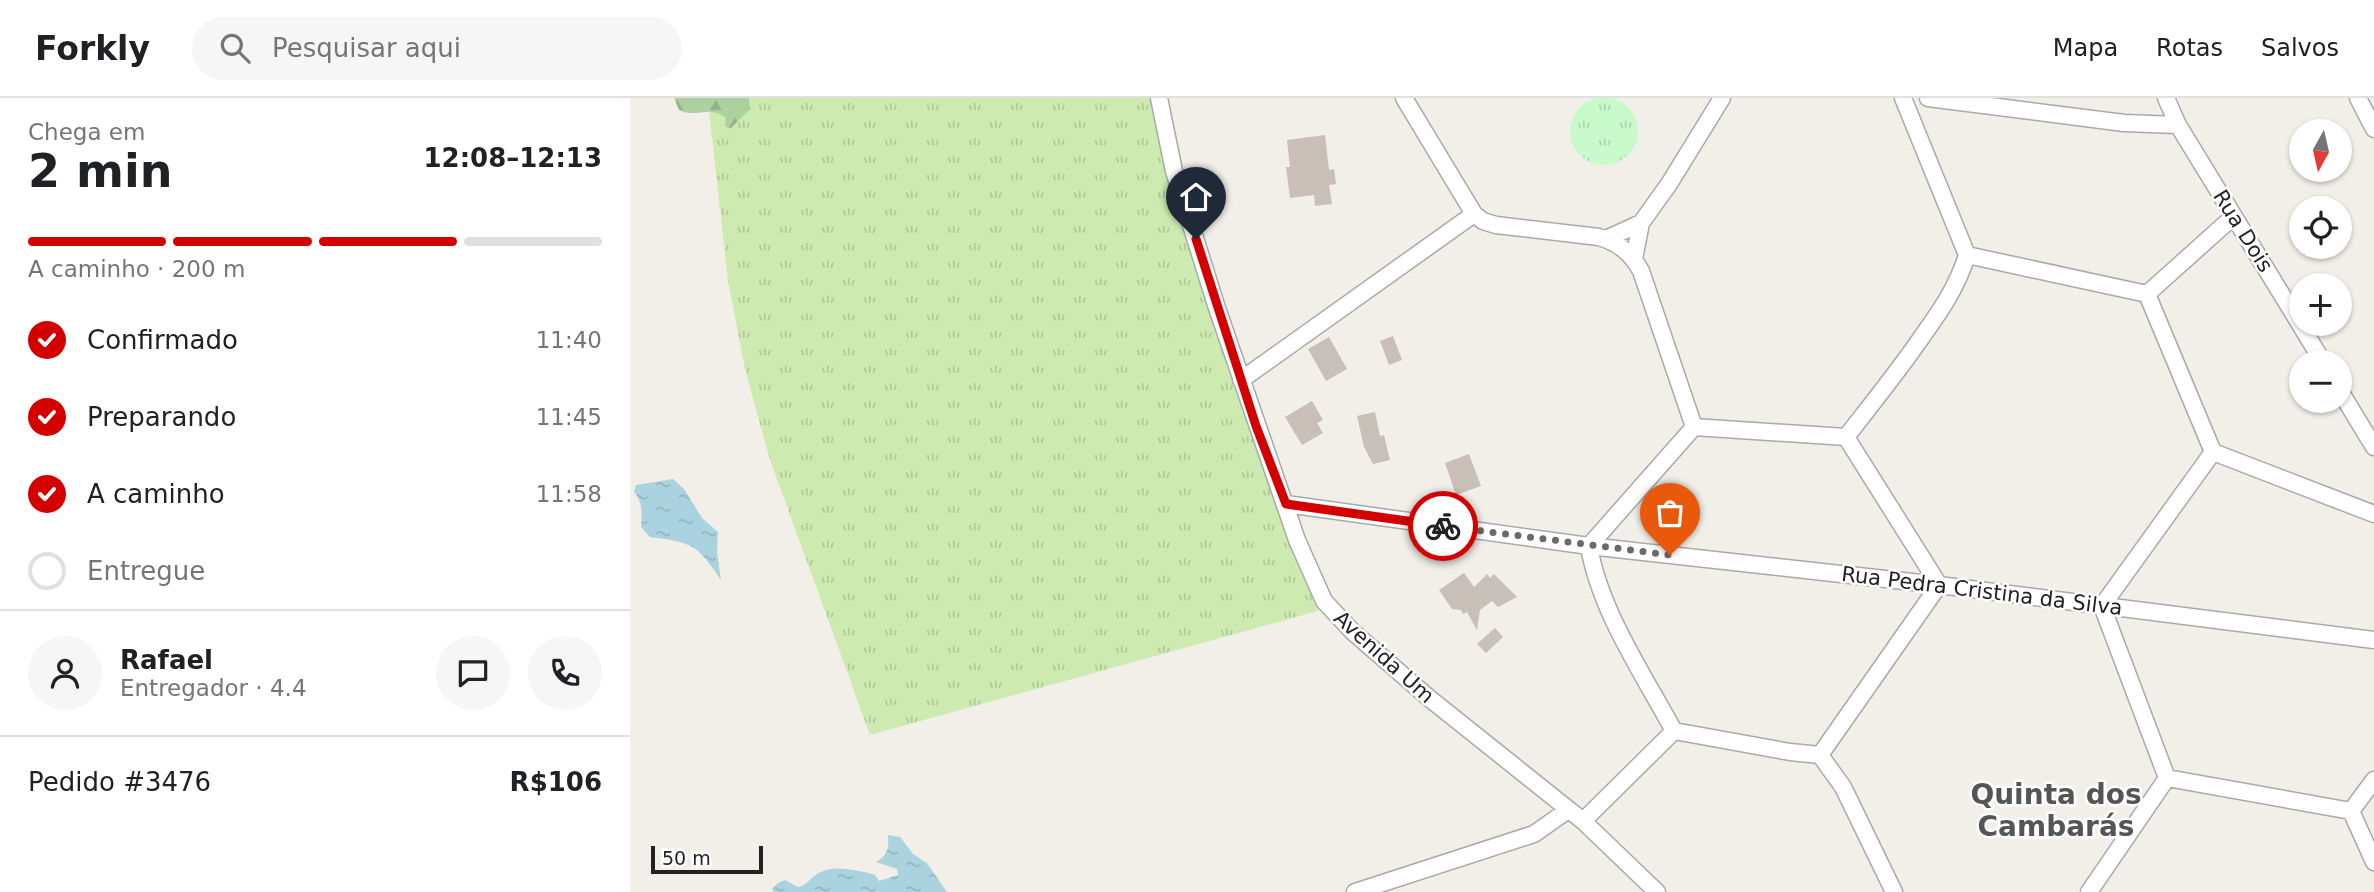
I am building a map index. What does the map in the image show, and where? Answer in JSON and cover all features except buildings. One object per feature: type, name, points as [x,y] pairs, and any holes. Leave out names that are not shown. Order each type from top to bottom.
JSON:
[{"type":"street","name":"Avenida Um","points":[[1158,98],[1174,170],[1241,380],[1309,569],[1324,601],[1353,632],[1429,698],[1583,821],[1657,892]]},
{"type":"street","points":[[1404,98],[1474,214],[1483,221],[1496,226],[1606,239],[1625,249],[1634,259],[1694,427]]},
{"type":"street","points":[[1634,259],[1641,223],[1669,184],[1722,98]]},
{"type":"street","points":[[1846,437],[1944,307],[1961,277],[1967,255],[1902,98]]},
{"type":"street","points":[[1928,98],[2135,124],[2178,125]]},
{"type":"street","name":"Rua Dois","points":[[2166,98],[2178,125],[2316,350]]},
{"type":"street","points":[[2358,98],[2374,128]]},
{"type":"street","points":[[1241,380],[1474,214]]},
{"type":"street","points":[[2147,294],[2234,216]]},
{"type":"street","points":[[1606,239],[1641,223]]},
{"type":"street","points":[[1967,255],[2147,294]]},
{"type":"street","points":[[2147,294],[2213,452],[2374,514]]},
{"type":"street","points":[[2352,410],[2374,447]]},
{"type":"street","points":[[1694,427],[1846,437]]},
{"type":"street","points":[[1674,731],[1602,596],[1591,563],[1589,546],[1694,427]]},
{"type":"street","points":[[1820,755],[1939,585],[1846,437]]},
{"type":"street","points":[[2167,778],[2102,606],[2213,452]]},
{"type":"street","name":"Rua Pedra Cristina da Silva","points":[[1286,504],[1589,546],[1939,585],[2374,640]]},
{"type":"street","points":[[1674,731],[1820,755],[1843,787],[1894,892]]},
{"type":"street","points":[[1583,821],[1674,731]]},
{"type":"street","points":[[2167,778],[2351,811]]},
{"type":"street","points":[[2089,892],[2167,778]]},
{"type":"street","points":[[2351,811],[2374,780]]},
{"type":"street","points":[[1355,892],[1534,834],[1568,810]]},
{"type":"street","points":[[2351,811],[2374,862]]},
{"type":"green space","points":[[1604,97],[1617,99],[1628,107],[1636,118],[1636,144],[1628,155],[1617,163],[1604,165],[1591,163],[1580,155],[1572,144],[1570,131],[1572,118],[1580,107],[1591,99]]},
{"type":"green space","points":[[674,98],[749,98],[750,109],[730,129],[725,126],[726,118],[720,114],[679,110]]},
{"type":"green space","points":[[749,98],[1153,98],[1171,178],[1232,382],[1318,611],[870,735],[770,460],[745,369],[728,281],[709,110],[719,112],[726,118]]},
{"type":"water","points":[[673,479],[684,489],[702,518],[718,532],[717,552],[721,580],[706,559],[693,547],[650,537],[641,527],[642,513],[634,492],[636,485]]},
{"type":"water","points":[[888,835],[900,837],[913,854],[927,863],[947,892],[774,892],[772,889],[785,880],[801,886],[829,869],[869,873],[875,875],[879,881],[898,875],[897,869],[876,862],[887,851]]},
{"type":"way so far","points":[[1443,526],[1670,555]]},
{"type":"district","name":"Quinta dos Cambarás","points":[[2056,810]]},
{"type":"route","points":[[1196,239],[1256,426],[1286,504],[1443,526]]}]
